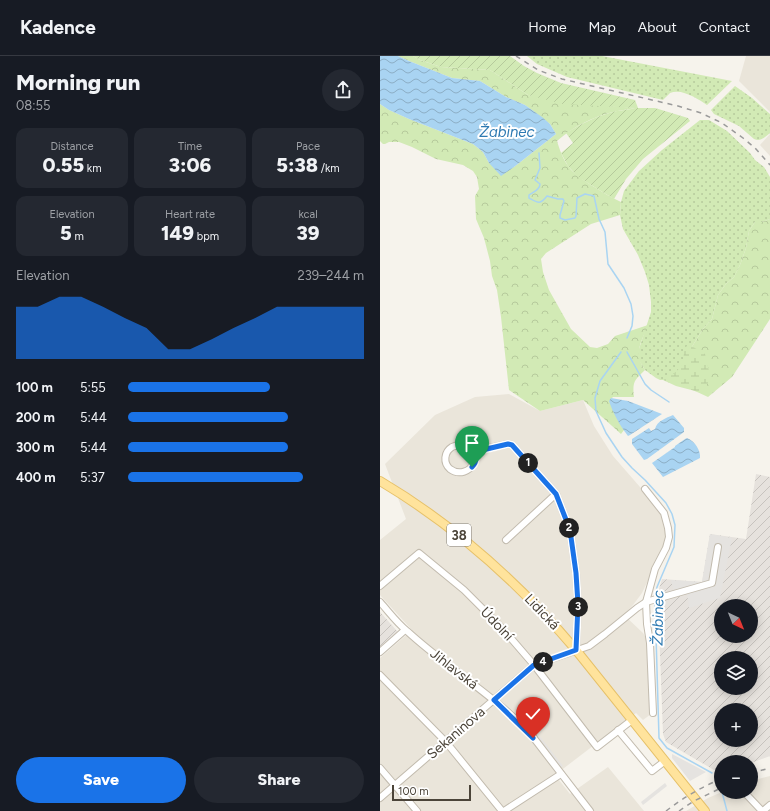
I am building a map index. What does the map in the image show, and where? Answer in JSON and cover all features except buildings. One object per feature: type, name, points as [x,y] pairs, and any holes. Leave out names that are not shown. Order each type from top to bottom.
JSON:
[{"type":"main road","name":"Lidická","points":[[380,481],[433,516],[479,552],[542,611],[576,650],[705,811]]},
{"type":"street","points":[[475,452],[508,444],[512,445],[556,494],[570,530],[576,573],[578,604],[576,650]]},
{"type":"street","points":[[465,445],[472,448],[475,452],[475,464],[464,471],[455,471],[451,469],[446,462],[446,454],[451,447],[465,445]]},
{"type":"street","points":[[644,489],[664,513],[669,537],[666,548],[656,569],[647,624],[650,644],[654,713]]},
{"type":"street","points":[[506,540],[556,494]]},
{"type":"street","points":[[652,600],[712,583],[718,547]]},
{"type":"street","name":"Údolní","points":[[380,586],[419,553],[464,590],[502,628],[534,665],[597,746],[618,730]]},
{"type":"street","name":"Sekaninova","points":[[380,798],[534,665],[589,646],[637,608],[652,600]]},
{"type":"street","name":"Jihlavská","points":[[380,602],[405,630],[494,700],[529,733],[590,811]]},
{"type":"street","points":[[380,652],[405,630]]},
{"type":"street","points":[[380,675],[446,742],[503,811],[561,774]]},
{"type":"street","points":[[632,720],[618,730],[652,771],[665,761]]},
{"type":"street","points":[[380,768],[417,811]]},
{"type":"street","points":[[751,799],[762,811],[770,805]]},
{"type":"shaded area","points":[[746,56],[770,56],[770,112],[739,81]]},
{"type":"shaded area","points":[[770,134],[770,156],[760,145]]},
{"type":"shaded area","points":[[509,394],[540,411],[583,400],[594,426],[613,456],[660,510],[665,521],[666,542],[642,593],[624,615],[643,633],[649,643],[651,714],[643,720],[636,713],[555,775],[570,794],[608,767],[644,811],[380,811],[380,658],[412,630],[380,595],[380,540],[406,519],[385,464],[435,415],[475,397]]},
{"type":"shaded area","points":[[756,474],[770,477],[770,756],[758,760],[758,755],[714,755],[714,770],[666,742],[663,734],[659,626],[659,589],[662,579],[702,582],[710,534],[746,539]]},
{"type":"shaded area","points":[[710,534],[732,538],[720,598],[689,608],[687,593],[675,596],[671,580],[702,582]]},
{"type":"shaded area","points":[[380,612],[398,632],[380,648]]},
{"type":"shaded area","points":[[539,735],[563,766],[559,768],[536,737]]},
{"type":"shaded area","points":[[672,754],[706,772],[690,781],[672,758]]},
{"type":"shaded area","points":[[770,776],[770,811],[686,811],[714,795],[714,799],[758,799],[758,779]]},
{"type":"shaded area","points":[[665,783],[667,786],[643,805],[641,802]]},
{"type":"green space","points":[[398,56],[413,56],[441,67],[490,70],[528,95],[609,106],[638,108],[616,111],[590,120],[576,127],[557,141],[563,158],[576,174],[602,192],[621,202],[620,215],[591,224],[546,253],[541,259],[543,272],[549,290],[571,329],[590,347],[597,348],[608,344],[615,336],[648,325],[639,348],[639,358],[645,370],[635,381],[633,387],[634,397],[613,397],[610,400],[624,430],[621,434],[583,400],[540,411],[509,390],[497,290],[492,276],[484,238],[476,219],[475,196],[479,189],[477,177],[473,171],[463,165],[436,159],[399,142],[389,142],[383,144],[380,141],[380,104],[409,119],[473,144],[483,152],[489,163],[514,167],[556,134],[550,124],[525,105],[506,97],[480,81],[452,78]]},
{"type":"green space","points":[[413,56],[510,56],[537,73],[561,83],[635,100],[638,108],[655,108],[688,118],[690,121],[643,159],[626,179],[614,199],[578,177],[568,166],[561,153],[573,143],[566,133],[583,123],[601,116],[616,111],[635,108],[563,104],[528,95],[490,70],[441,67]]},
{"type":"green space","points":[[527,56],[602,56],[732,81],[707,105],[690,95],[680,92],[670,93],[663,100],[567,77],[537,64]]},
{"type":"green space","points":[[735,86],[752,98],[770,114],[770,133],[763,139],[754,139],[739,126],[714,114],[711,110]]},
{"type":"green space","points":[[700,120],[709,120],[727,131],[750,153],[755,160],[764,167],[770,177],[770,219],[762,222],[755,222],[749,231],[746,248],[740,265],[734,277],[726,284],[718,295],[712,319],[703,329],[693,345],[682,369],[665,380],[660,380],[645,370],[639,360],[638,352],[651,312],[651,302],[649,285],[645,272],[638,255],[623,229],[620,215],[621,202],[624,191],[639,171],[662,150]]},
{"type":"green space","points":[[770,219],[770,319],[732,377],[708,397],[669,379],[677,375],[703,329],[712,319],[718,295],[726,284],[734,277],[740,265],[746,248],[749,231],[755,222],[762,222]]},
{"type":"green space","points":[[688,344],[705,354],[709,371],[708,383],[699,392],[676,386],[663,380],[680,367],[683,360],[684,351]]},
{"type":"water","name":"Žabinec","points":[[380,56],[398,56],[452,78],[480,81],[506,97],[525,105],[550,124],[556,134],[501,176],[489,163],[483,152],[473,144],[409,119],[380,104]]},
{"type":"water","points":[[611,398],[628,401],[662,414],[628,436],[613,410],[609,401]]},
{"type":"water","points":[[673,415],[684,428],[684,432],[644,460],[632,444],[632,439],[649,428],[651,431],[655,429],[660,422]]},
{"type":"water","points":[[687,438],[693,441],[697,446],[700,452],[700,458],[663,477],[652,463]]},
{"type":"waterway","name":"Žabinec","points":[[539,153],[540,168],[535,180],[540,184],[540,186],[529,195],[529,198],[539,202],[547,196],[563,199],[564,201],[560,218],[565,220],[575,218],[577,198],[585,194],[594,196],[599,219],[605,232],[608,264],[624,288],[631,304],[633,316],[632,326],[627,338]]},
{"type":"waterway","name":"Žabinec","points":[[621,352],[600,381],[595,398],[596,411],[606,433],[622,457],[666,503],[672,514],[675,525],[674,547],[657,587],[655,598]]},
{"type":"waterway","points":[[627,352],[645,384],[669,402]]},
{"type":"waterway","name":"Žabinec","points":[[655,601],[659,738],[667,748],[712,773]]},
{"type":"waterway","name":"Žabinec","points":[[724,799],[727,811]]},
{"type":"railway","points":[[516,56],[538,70],[562,79],[678,106],[701,113],[722,123],[743,138],[755,148],[770,165]]},
{"type":"railway","points":[[758,771],[770,768]]},
{"type":"railway","points":[[666,811],[692,793],[714,782]]},
{"type":"railway","points":[[679,811],[694,801],[714,791]]},
{"type":"route","points":[[472,467],[475,464],[475,452],[508,444],[514,446],[556,494],[570,530],[576,573],[578,604],[576,650],[534,665],[494,700],[533,738]]}]
